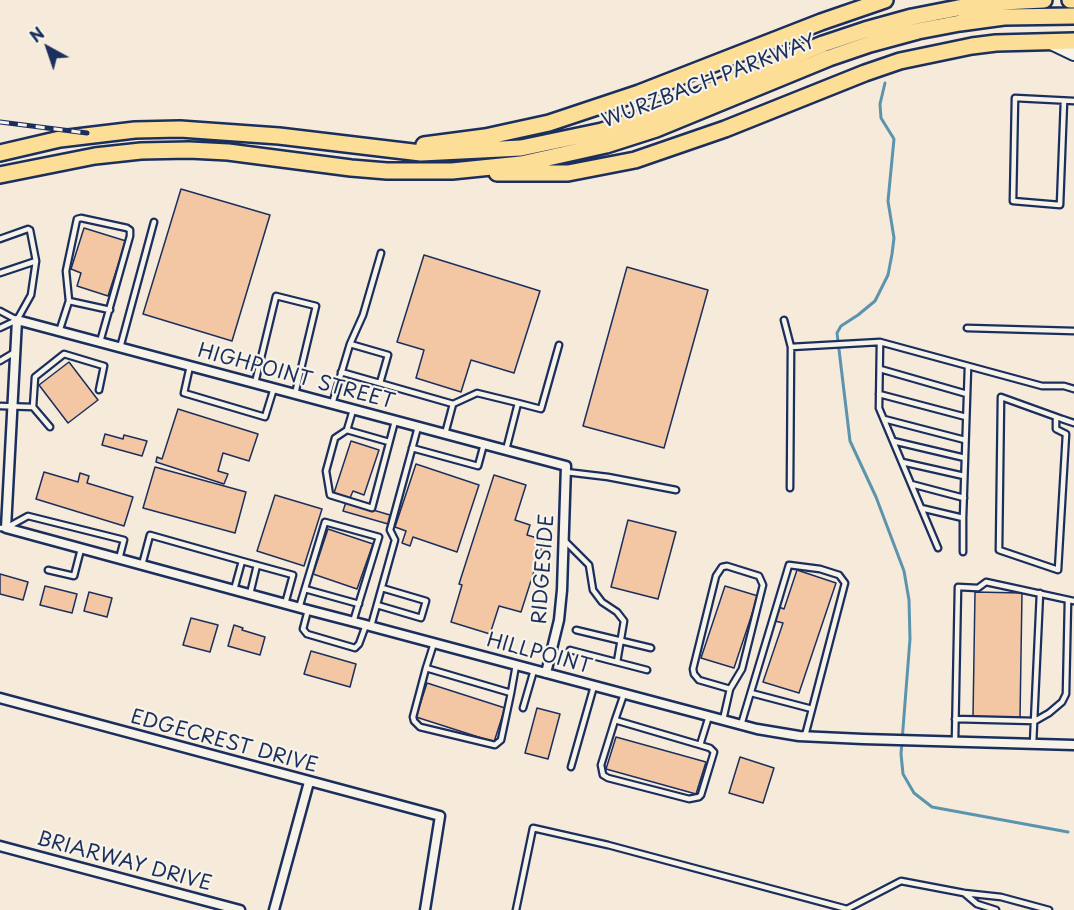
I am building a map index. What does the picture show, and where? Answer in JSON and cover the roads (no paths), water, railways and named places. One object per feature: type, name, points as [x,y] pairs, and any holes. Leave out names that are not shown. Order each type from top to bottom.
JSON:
[{"type":"highway","points":[[386,150],[485,137],[549,123],[639,93],[821,22],[885,0]]},
{"type":"highway","name":"WURZBACH PARKWAY","points":[[0,153],[60,139],[135,130],[180,129],[279,136],[386,150],[450,153],[521,148],[602,131],[649,116],[823,44],[865,30],[912,17],[958,8],[1002,2],[1044,0]]},
{"type":"highway","name":"WURZBACH PARKWAY","points":[[0,175],[95,156],[141,151],[228,152],[351,168],[398,171],[452,171],[521,164],[606,145],[656,129],[829,58],[908,34],[1004,17],[1074,16]]},
{"type":"highway","points":[[1047,41],[1074,23]]},
{"type":"highway","points":[[452,171],[519,175],[593,170],[635,160],[725,129],[900,61],[972,46],[1047,41],[1074,42]]},
{"type":"main road","points":[[1047,41],[1074,54]]},
{"type":"street","name":"HIGHPOINT STREET","points":[[17,320],[484,444],[566,469]]},
{"type":"street","points":[[3,528],[17,320]]},
{"type":"street","name":"RIDGESIDE","points":[[546,673],[559,620],[566,469]]},
{"type":"street","name":"HILLPOINT","points":[[3,528],[776,733],[863,740],[1074,745]]},
{"type":"street","name":"EDGECREST DRIVE","points":[[0,698],[440,816],[425,910]]},
{"type":"street","points":[[274,910],[309,782]]},
{"type":"street","name":"BRIARWAY DRIVE","points":[[0,846],[240,910]]},
{"type":"lane","points":[[1065,101],[1060,205],[1012,201],[1015,98],[1074,101]]},
{"type":"lane","points":[[59,332],[69,301],[66,272],[77,219],[127,228],[130,230],[130,236],[100,342]]},
{"type":"lane","points":[[120,348],[154,222]]},
{"type":"lane","points":[[0,239],[30,230],[36,261],[31,295],[17,320],[0,327]]},
{"type":"lane","points":[[332,404],[350,344],[363,315],[381,253]]},
{"type":"lane","points":[[0,273],[36,261]]},
{"type":"lane","points":[[255,383],[276,296],[316,306],[295,394]]},
{"type":"lane","points":[[69,301],[110,310]]},
{"type":"lane","points":[[0,311],[17,320]]},
{"type":"lane","points":[[784,320],[791,347],[790,488]]},
{"type":"lane","points":[[967,328],[1074,331]]},
{"type":"lane","points":[[791,347],[880,342],[1042,386],[1064,386],[1074,389]]},
{"type":"lane","points":[[880,342],[879,408],[938,548]]},
{"type":"lane","points":[[350,344],[388,355],[380,383]]},
{"type":"lane","points":[[341,372],[453,404],[477,393],[541,409],[559,345]]},
{"type":"lane","points":[[0,361],[15,352]]},
{"type":"lane","points":[[50,427],[33,407],[34,377],[64,354],[104,366],[99,390]]},
{"type":"lane","points":[[190,366],[184,393],[265,417],[274,388]]},
{"type":"lane","points":[[963,552],[968,367]]},
{"type":"lane","points":[[880,369],[967,394]]},
{"type":"lane","points":[[879,394],[966,417]]},
{"type":"lane","points":[[1056,417],[1056,429],[1066,434],[1058,570],[999,550],[1001,397],[1074,423]]},
{"type":"lane","points":[[446,434],[453,404]]},
{"type":"lane","points":[[506,450],[518,404]]},
{"type":"lane","points":[[0,405],[33,407]]},
{"type":"lane","points":[[354,410],[347,430],[335,438],[326,471],[330,495],[372,508],[395,421]]},
{"type":"lane","points":[[884,420],[965,440]]},
{"type":"lane","points":[[354,622],[379,537],[326,522],[305,589],[303,629],[307,634],[355,648],[368,626],[382,588],[395,540],[390,530],[418,427]]},
{"type":"lane","points":[[347,430],[389,442]]},
{"type":"lane","points":[[893,441],[965,458]]},
{"type":"lane","points":[[412,448],[478,466],[484,444]]},
{"type":"lane","points":[[902,462],[964,476]]},
{"type":"lane","points":[[566,469],[676,490]]},
{"type":"lane","points":[[911,484],[964,498]]},
{"type":"lane","points":[[921,508],[963,518]]},
{"type":"lane","points":[[3,528],[28,516],[124,540],[119,559]]},
{"type":"lane","points":[[142,565],[150,535],[293,575],[285,604]]},
{"type":"lane","points":[[564,540],[589,566],[593,590],[602,602],[617,612],[624,621],[616,662]]},
{"type":"lane","points":[[48,570],[74,576],[81,549]]},
{"type":"lane","points":[[234,590],[242,561]]},
{"type":"lane","points":[[250,594],[257,565]]},
{"type":"lane","points":[[741,725],[789,565],[820,569],[839,575],[845,583],[805,736]]},
{"type":"lane","points":[[723,720],[730,690],[741,669],[763,585],[759,576],[727,566],[719,570],[716,576],[693,674],[699,680],[730,690]]},
{"type":"lane","points":[[955,741],[958,587],[978,588],[986,582],[1071,600],[1066,694],[1062,702],[1035,721],[956,719]]},
{"type":"lane","points":[[377,605],[421,618],[426,601],[382,588]]},
{"type":"lane","points":[[305,589],[359,604]]},
{"type":"lane","points":[[1033,744],[1040,593]]},
{"type":"lane","points":[[576,630],[651,648]]},
{"type":"lane","points":[[434,643],[413,717],[414,722],[420,727],[495,745],[501,740],[516,665]]},
{"type":"lane","points":[[570,650],[647,670]]},
{"type":"lane","points":[[426,668],[512,693]]},
{"type":"lane","points":[[523,708],[534,670]]},
{"type":"lane","points":[[571,766],[594,686]]},
{"type":"lane","points":[[751,693],[812,709]]},
{"type":"lane","points":[[615,720],[710,748],[714,752],[701,795],[689,799],[603,775],[601,765],[615,720],[624,694]]},
{"type":"lane","points":[[700,745],[709,717]]},
{"type":"lane","points":[[516,910],[533,828],[608,845],[847,910],[901,881],[964,893],[1001,897],[1049,910]]},
{"type":"lane","points":[[964,893],[977,904],[996,910]]},
{"type":"lane","points":[[1025,910],[1027,904]]},
{"type":"waterway","points":[[885,83],[880,104],[881,118],[894,139],[888,201],[894,238],[888,275],[875,301],[841,326],[837,333],[850,441],[876,497],[904,571],[909,600],[910,639],[901,754],[903,774],[914,793],[932,807],[1068,832]]},
{"type":"railway","points":[[0,122],[87,133]]}]
